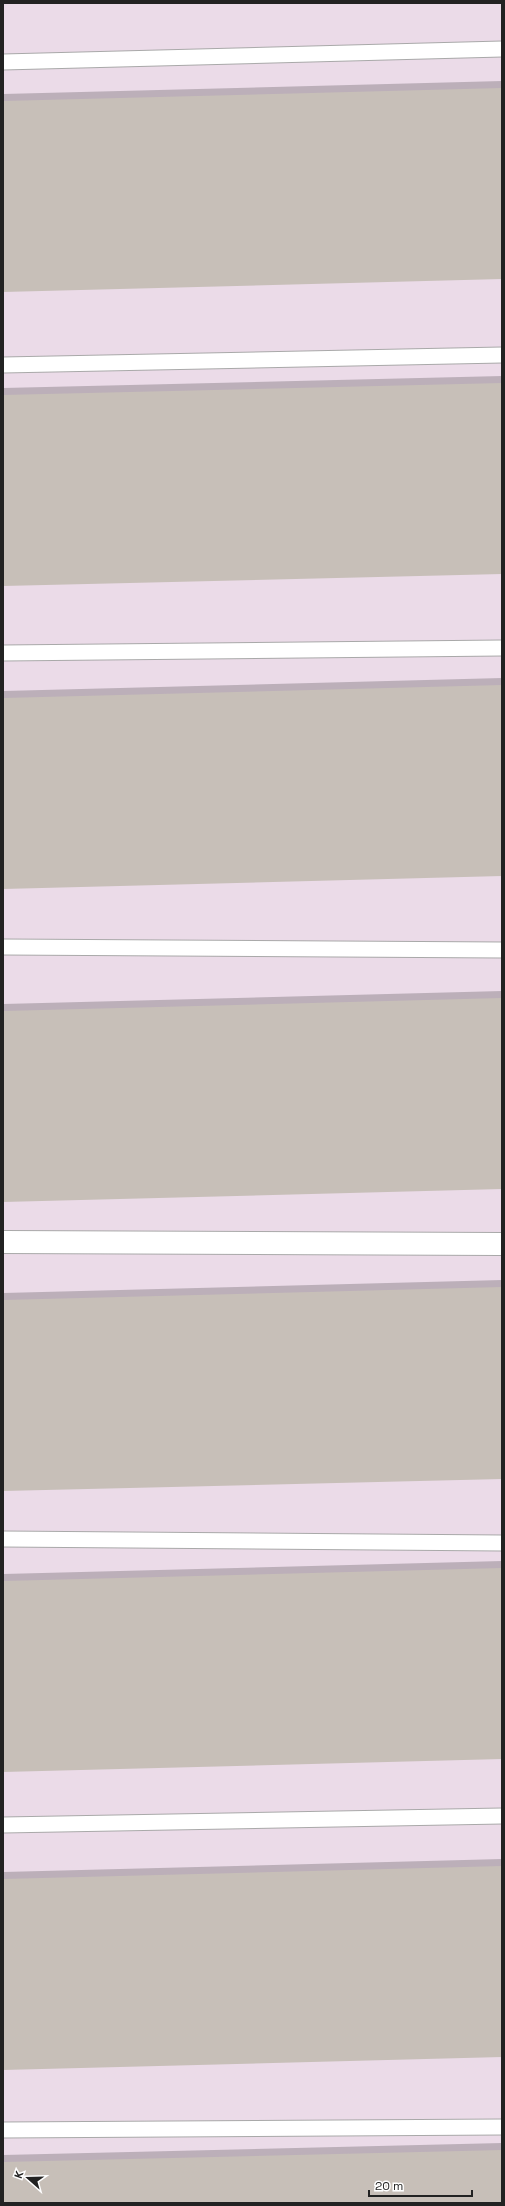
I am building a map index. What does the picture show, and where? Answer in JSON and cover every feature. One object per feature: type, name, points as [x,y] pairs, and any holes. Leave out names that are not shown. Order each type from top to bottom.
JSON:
[{"type":"street","points":[[3,1242],[502,1244]]},
{"type":"lane","points":[[3,62],[502,49]]},
{"type":"lane","points":[[3,365],[502,355]]},
{"type":"lane","points":[[3,653],[502,648]]},
{"type":"lane","points":[[3,947],[502,950]]},
{"type":"lane","points":[[3,1539],[502,1543]]},
{"type":"lane","points":[[3,1826],[502,1816]]},
{"type":"lane","points":[[3,2130],[502,2127]]},
{"type":"shaded area","points":[[3,3],[502,3],[502,2203],[3,2203]]},
{"type":"building","points":[[502,88],[502,279],[3,292],[3,101]]},
{"type":"building","points":[[502,383],[502,574],[3,586],[3,395]]},
{"type":"building","points":[[502,685],[502,876],[3,889],[3,698]]},
{"type":"building","points":[[502,998],[502,1189],[3,1202],[3,1011]]},
{"type":"building","points":[[502,1287],[502,1479],[3,1491],[3,1300]]},
{"type":"building","points":[[502,1568],[502,1759],[3,1772],[3,1581]]},
{"type":"building","points":[[502,1866],[502,2057],[3,2070],[3,1879]]},
{"type":"building","points":[[502,2150],[502,2203],[3,2203],[3,2162]]}]
